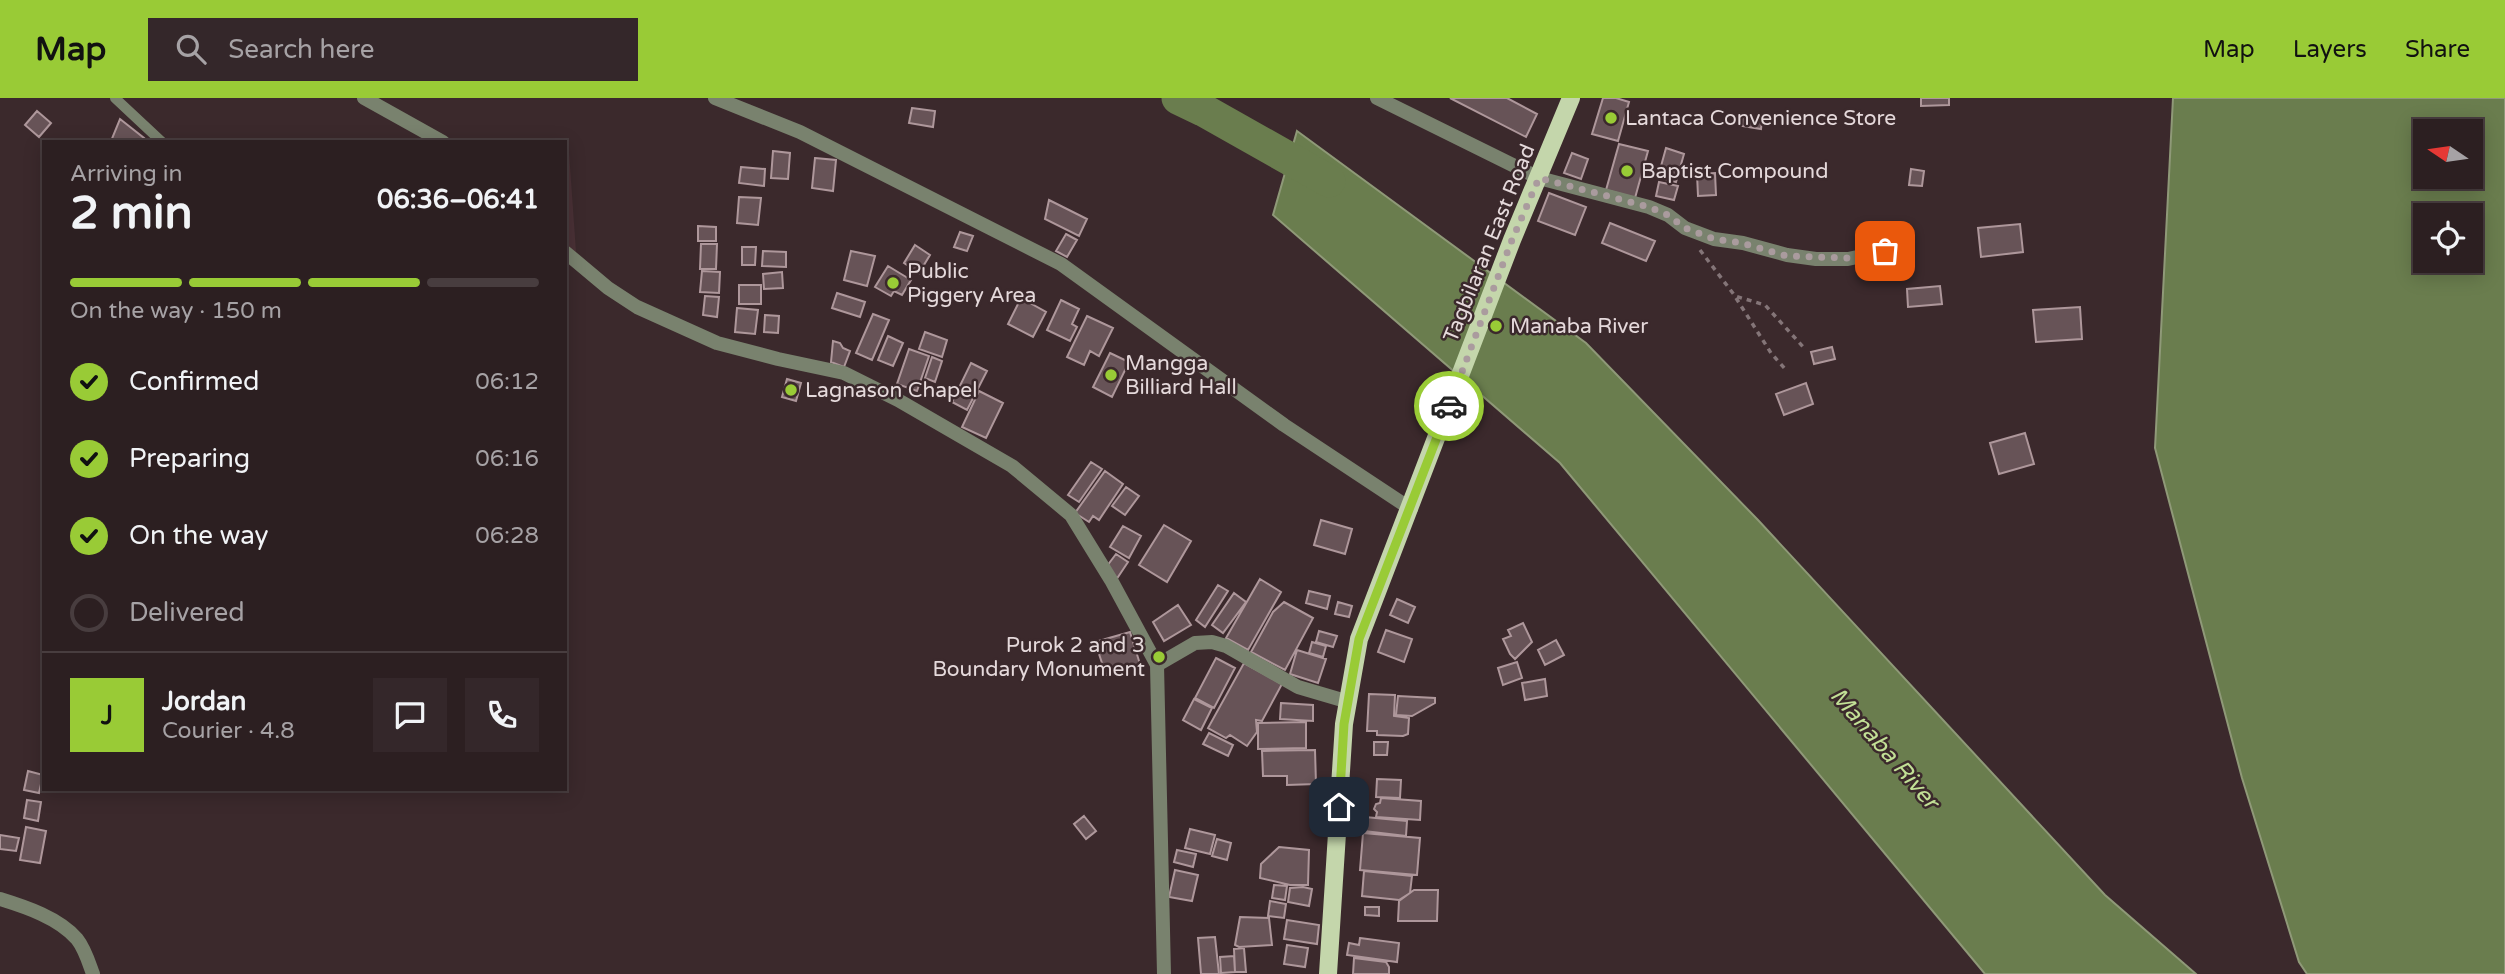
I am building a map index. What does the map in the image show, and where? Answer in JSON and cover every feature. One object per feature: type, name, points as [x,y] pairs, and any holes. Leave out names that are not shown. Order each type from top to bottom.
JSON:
[{"type":"main road","name":"Tagbilaran East Road","points":[[1328,974],[1344,724],[1359,639],[1512,240],[1571,98]]},
{"type":"street","points":[[364,98],[439,140]]},
{"type":"street","points":[[715,98],[800,132],[1061,264],[1284,425],[1413,503]]},
{"type":"street","points":[[1377,98],[1539,178],[1649,207],[1668,215],[1685,228],[1714,239],[1742,243],[1787,256],[1848,258],[1885,251]]},
{"type":"street","points":[[567,254],[608,288],[637,307],[717,343],[844,373],[909,406],[1012,466],[1070,515],[1111,580],[1157,665],[1164,974]]},
{"type":"street","points":[[1157,665],[1195,643],[1212,642],[1226,646],[1298,687],[1349,702]]},
{"type":"street","points":[[0,899],[20,905],[64,927],[79,941],[93,974]]},
{"type":"lane","points":[[115,98],[160,140]]},
{"type":"path","points":[[1685,228],[1715,273],[1735,296],[1771,353],[1787,371]]},
{"type":"path","points":[[1735,296],[1765,305],[1806,350]]},
{"type":"shaded area","points":[[567,152],[569,152],[576,252],[567,252]]},
{"type":"water","points":[[2173,98],[2505,98],[2505,974],[2307,974],[2299,962],[2242,778],[2155,448]]},
{"type":"water","points":[[1297,131],[1586,343],[1758,520],[2105,895],[2196,974],[1985,974],[1560,463],[1273,215]]},
{"type":"building","points":[[1450,98],[1507,98],[1537,114],[1526,137]]},
{"type":"building","name":"Lantaca Convenience Store","points":[[1603,98],[1629,102],[1618,141],[1592,134]]},
{"type":"building","points":[[1921,98],[1949,98],[1949,105],[1921,106]]},
{"type":"building","points":[[912,108],[935,111],[933,127],[909,123]]},
{"type":"building","points":[[37,111],[51,123],[39,137],[25,125]]},
{"type":"building","points":[[1743,117],[1762,120],[1761,129],[1742,126]]},
{"type":"building","points":[[120,119],[144,138],[142,140],[111,140]]},
{"type":"building","name":"Baptist Compound","points":[[1619,144],[1648,151],[1635,198],[1606,190]]},
{"type":"building","points":[[1666,148],[1684,154],[1676,182],[1658,177]]},
{"type":"building","points":[[773,151],[790,153],[788,179],[771,178]]},
{"type":"building","points":[[1572,153],[1588,159],[1581,179],[1564,173]]},
{"type":"building","points":[[815,158],[836,160],[833,191],[812,188]]},
{"type":"building","points":[[741,167],[765,169],[764,186],[739,183]]},
{"type":"building","points":[[1911,169],[1924,171],[1922,186],[1909,185]]},
{"type":"building","points":[[1715,173],[1716,195],[1698,196],[1697,174]]},
{"type":"building","points":[[1659,182],[1678,186],[1674,200],[1656,196]]},
{"type":"building","points":[[1549,193],[1586,207],[1575,235],[1538,221]]},
{"type":"building","points":[[739,197],[761,198],[758,225],[737,223]]},
{"type":"building","points":[[1049,200],[1087,219],[1079,236],[1045,219]]},
{"type":"building","points":[[1610,223],[1655,241],[1646,261],[1602,243]]},
{"type":"building","points":[[2020,224],[2023,252],[1981,257],[1978,228]]},
{"type":"building","points":[[698,226],[716,227],[716,241],[698,241]]},
{"type":"building","points":[[960,232],[973,236],[967,251],[954,247]]},
{"type":"building","points":[[1066,234],[1077,240],[1067,257],[1056,251]]},
{"type":"building","points":[[701,244],[717,244],[716,269],[700,269]]},
{"type":"building","points":[[915,245],[930,255],[919,273],[904,263]]},
{"type":"building","points":[[742,247],[756,247],[755,265],[742,265]]},
{"type":"building","points":[[763,251],[786,252],[786,267],[762,266]]},
{"type":"building","points":[[851,251],[875,256],[867,286],[844,280]]},
{"type":"building","name":"Public Piggery Area","points":[[888,266],[911,280],[902,295],[894,291],[891,296],[875,287]]},
{"type":"building","points":[[702,271],[720,272],[719,293],[700,292]]},
{"type":"building","points":[[782,272],[783,288],[764,289],[763,274]]},
{"type":"building","points":[[739,285],[761,285],[761,304],[739,304]]},
{"type":"building","points":[[1940,286],[1942,304],[1908,307],[1907,289]]},
{"type":"building","points":[[837,293],[865,302],[860,317],[832,308]]},
{"type":"building","points":[[705,296],[719,297],[717,317],[703,315]]},
{"type":"building","points":[[1021,298],[1046,312],[1033,337],[1008,324]]},
{"type":"building","points":[[1061,300],[1079,309],[1072,324],[1077,327],[1070,341],[1047,330]]},
{"type":"building","points":[[2080,307],[2082,339],[2036,342],[2033,310]]},
{"type":"building","points":[[737,308],[758,310],[755,334],[735,332]]},
{"type":"building","points":[[873,314],[889,320],[872,360],[856,353]]},
{"type":"building","points":[[765,315],[779,316],[778,333],[764,332]]},
{"type":"building","points":[[1087,316],[1113,328],[1099,356],[1090,351],[1084,365],[1067,357]]},
{"type":"building","points":[[925,332],[947,340],[942,357],[919,349]]},
{"type":"building","points":[[888,336],[903,343],[893,366],[878,360]]},
{"type":"building","points":[[833,341],[850,351],[844,367],[831,362]]},
{"type":"building","points":[[1832,347],[1835,359],[1814,364],[1811,352]]},
{"type":"building","points":[[909,349],[929,356],[917,391],[897,384]]},
{"type":"building","name":"Mangga Billiard Hall","points":[[1110,353],[1129,362],[1112,397],[1093,387]]},
{"type":"building","points":[[932,357],[942,361],[935,382],[925,378]]},
{"type":"building","points":[[971,363],[987,371],[967,410],[952,402]]},
{"type":"building","name":"Lagnason Chapel","points":[[787,379],[801,383],[796,401],[782,397]]},
{"type":"building","points":[[1806,383],[1813,404],[1784,415],[1776,394]]},
{"type":"building","points":[[979,391],[1003,403],[986,438],[962,427]]},
{"type":"building","points":[[2025,433],[2034,464],[1999,474],[1990,443]]},
{"type":"building","points":[[1091,462],[1102,469],[1079,502],[1068,495]]},
{"type":"building","points":[[1105,471],[1123,484],[1099,520],[1093,516],[1089,522],[1075,513]]},
{"type":"building","points":[[1126,487],[1139,496],[1125,515],[1112,506]]},
{"type":"building","points":[[1321,520],[1352,529],[1345,554],[1314,545]]},
{"type":"building","points":[[1164,525],[1191,541],[1167,582],[1139,565]]},
{"type":"building","points":[[1123,526],[1141,536],[1129,558],[1110,547]]},
{"type":"building","points":[[1116,554],[1128,562],[1116,580],[1107,566]]},
{"type":"building","points":[[1260,579],[1281,592],[1248,650],[1226,638]]},
{"type":"building","points":[[1218,585],[1228,591],[1205,627],[1196,620]]},
{"type":"building","points":[[1309,591],[1330,596],[1327,609],[1306,603]]},
{"type":"building","points":[[1234,593],[1246,602],[1223,633],[1212,625]]},
{"type":"building","points":[[1397,599],[1415,607],[1408,623],[1390,615]]},
{"type":"building","points":[[1284,602],[1313,618],[1285,670],[1251,652],[1273,612]]},
{"type":"building","points":[[1338,602],[1352,606],[1349,617],[1335,614]]},
{"type":"building","points":[[1178,605],[1191,625],[1164,641],[1153,622]]},
{"type":"building","points":[[1523,623],[1532,642],[1515,659],[1503,639],[1511,636],[1508,630]]},
{"type":"building","points":[[1386,630],[1412,639],[1404,662],[1378,652]]},
{"type":"building","points":[[1319,631],[1337,636],[1333,647],[1316,642]]},
{"type":"building","points":[[1130,632],[1140,664],[1106,675],[1095,642]]},
{"type":"building","points":[[1556,640],[1564,655],[1545,665],[1538,650]]},
{"type":"building","points":[[1312,642],[1326,646],[1323,657],[1309,653]]},
{"type":"building","points":[[1297,650],[1326,659],[1318,683],[1290,674]]},
{"type":"building","points":[[1216,658],[1235,668],[1214,708],[1195,698]]},
{"type":"building","points":[[1517,662],[1522,678],[1503,685],[1498,668]]},
{"type":"building","points":[[1244,663],[1282,684],[1262,721],[1256,720],[1257,732],[1247,746],[1230,735],[1226,738],[1208,728]]},
{"type":"building","points":[[1545,679],[1547,696],[1525,700],[1522,683]]},
{"type":"building","points":[[1369,694],[1395,695],[1394,716],[1409,718],[1408,734],[1377,735],[1377,731],[1367,731]]},
{"type":"building","points":[[1398,696],[1435,698],[1435,703],[1412,716],[1396,715]]},
{"type":"building","points":[[1194,699],[1212,708],[1201,730],[1183,720]]},
{"type":"building","points":[[1281,703],[1313,705],[1313,721],[1280,719]]},
{"type":"building","points":[[1306,722],[1306,748],[1258,749],[1258,723]]},
{"type":"building","points":[[1209,733],[1233,745],[1228,756],[1203,744]]},
{"type":"building","points":[[1374,742],[1388,742],[1387,755],[1374,755]]},
{"type":"building","points":[[1315,750],[1316,784],[1287,785],[1287,776],[1263,776],[1262,751]]},
{"type":"building","points":[[28,771],[42,775],[39,793],[24,790]]},
{"type":"building","points":[[1377,779],[1401,780],[1400,798],[1376,797]]},
{"type":"building","points":[[1381,798],[1421,801],[1420,820],[1376,817],[1377,812],[1374,809]]},
{"type":"building","points":[[27,800],[41,802],[38,821],[24,818]]},
{"type":"building","points":[[1084,816],[1096,831],[1086,839],[1074,824]]},
{"type":"building","points":[[1365,817],[1407,821],[1406,836],[1364,831]]},
{"type":"building","points":[[26,827],[46,831],[40,863],[20,860]]},
{"type":"building","points":[[1190,829],[1215,835],[1210,854],[1185,848]]},
{"type":"building","points":[[1363,833],[1420,838],[1417,875],[1360,870]]},
{"type":"building","points":[[0,835],[19,838],[16,851],[0,849]]},
{"type":"building","points":[[1217,839],[1231,843],[1227,860],[1212,856]]},
{"type":"building","points":[[1279,847],[1309,850],[1308,885],[1290,885],[1260,878],[1261,864]]},
{"type":"building","points":[[1177,850],[1196,854],[1193,867],[1174,862]]},
{"type":"building","points":[[1175,870],[1198,875],[1192,901],[1169,897]]},
{"type":"building","points":[[1364,871],[1412,876],[1410,893],[1399,900],[1362,896]]},
{"type":"building","points":[[1274,885],[1287,886],[1285,900],[1272,898]]},
{"type":"building","points":[[1290,888],[1312,889],[1309,906],[1288,902]]},
{"type":"building","points":[[1414,890],[1438,890],[1437,921],[1398,921],[1399,901]]},
{"type":"building","points":[[1270,901],[1286,904],[1284,918],[1268,916]]},
{"type":"building","points":[[1365,907],[1379,907],[1379,916],[1365,915]]},
{"type":"building","points":[[1240,917],[1269,918],[1272,945],[1235,945]]},
{"type":"building","points":[[1287,920],[1319,925],[1317,944],[1284,939]]},
{"type":"building","points":[[1215,937],[1219,974],[1201,974],[1198,938]]},
{"type":"building","points":[[1360,938],[1399,943],[1397,962],[1347,955],[1349,943],[1359,945]]},
{"type":"building","points":[[1287,945],[1308,948],[1305,967],[1284,964]]},
{"type":"building","points":[[1244,948],[1246,972],[1235,972],[1234,949]]},
{"type":"building","points":[[1234,956],[1235,972],[1221,973],[1220,957]]},
{"type":"building","points":[[1354,958],[1386,962],[1389,974],[1353,974]]},
{"type":"waterway","name":"Manaba River","points":[[1178,98],[1329,181]]},
{"type":"way so far","points":[[1449,406],[1512,240],[1539,178],[1649,207],[1668,215],[1685,228],[1714,239],[1742,243],[1787,256],[1848,258],[1885,251]]},
{"type":"place","name":"Lantaca Convenience Store","points":[[1611,118]]},
{"type":"place","name":"Baptist Compound","points":[[1627,171]]},
{"type":"place","name":"Public Piggery Area","points":[[893,283]]},
{"type":"place","name":"Manaba River","points":[[1496,326]]},
{"type":"place","name":"Mangga Billiard Hall","points":[[1111,375]]},
{"type":"place","name":"Lagnason Chapel","points":[[791,390]]},
{"type":"place","name":"Purok 2 and 3 Boundary Monument","points":[[1159,657]]},
{"type":"route","points":[[1339,807],[1344,724],[1359,639],[1449,406]]}]
